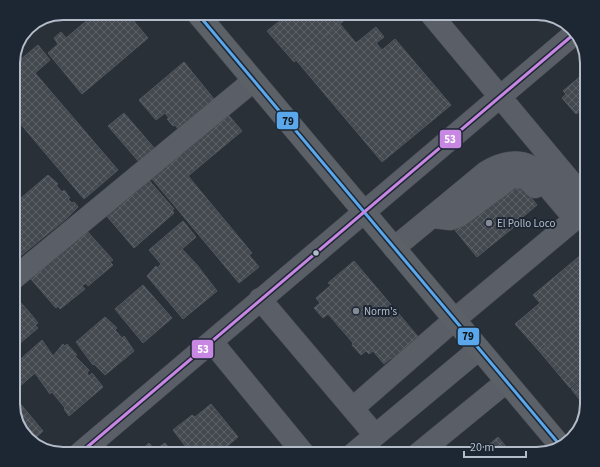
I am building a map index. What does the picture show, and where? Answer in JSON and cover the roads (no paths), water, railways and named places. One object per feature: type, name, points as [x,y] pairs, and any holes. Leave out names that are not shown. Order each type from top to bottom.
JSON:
[{"type":"main road","points":[[203,20],[479,349],[554,444]]},
{"type":"street","points":[[436,20],[500,97],[579,214]]},
{"type":"street","points":[[86,447],[212,342],[363,211],[571,37]]},
{"type":"street","points":[[20,273],[254,81]]},
{"type":"street","points":[[394,248],[432,217],[450,219],[459,216],[505,180],[512,177],[520,176],[526,178],[579,214]]},
{"type":"street","points":[[353,408],[579,214]]},
{"type":"street","points":[[260,300],[375,435]]},
{"type":"street","points":[[212,342],[298,447]]},
{"type":"street","points":[[361,447],[479,349]]},
{"type":"street","points":[[427,447],[506,382]]},
{"type":"place","name":"El Pollo Loco","points":[[489,223]]},
{"type":"place","name":"Norm's","points":[[356,311]]}]
